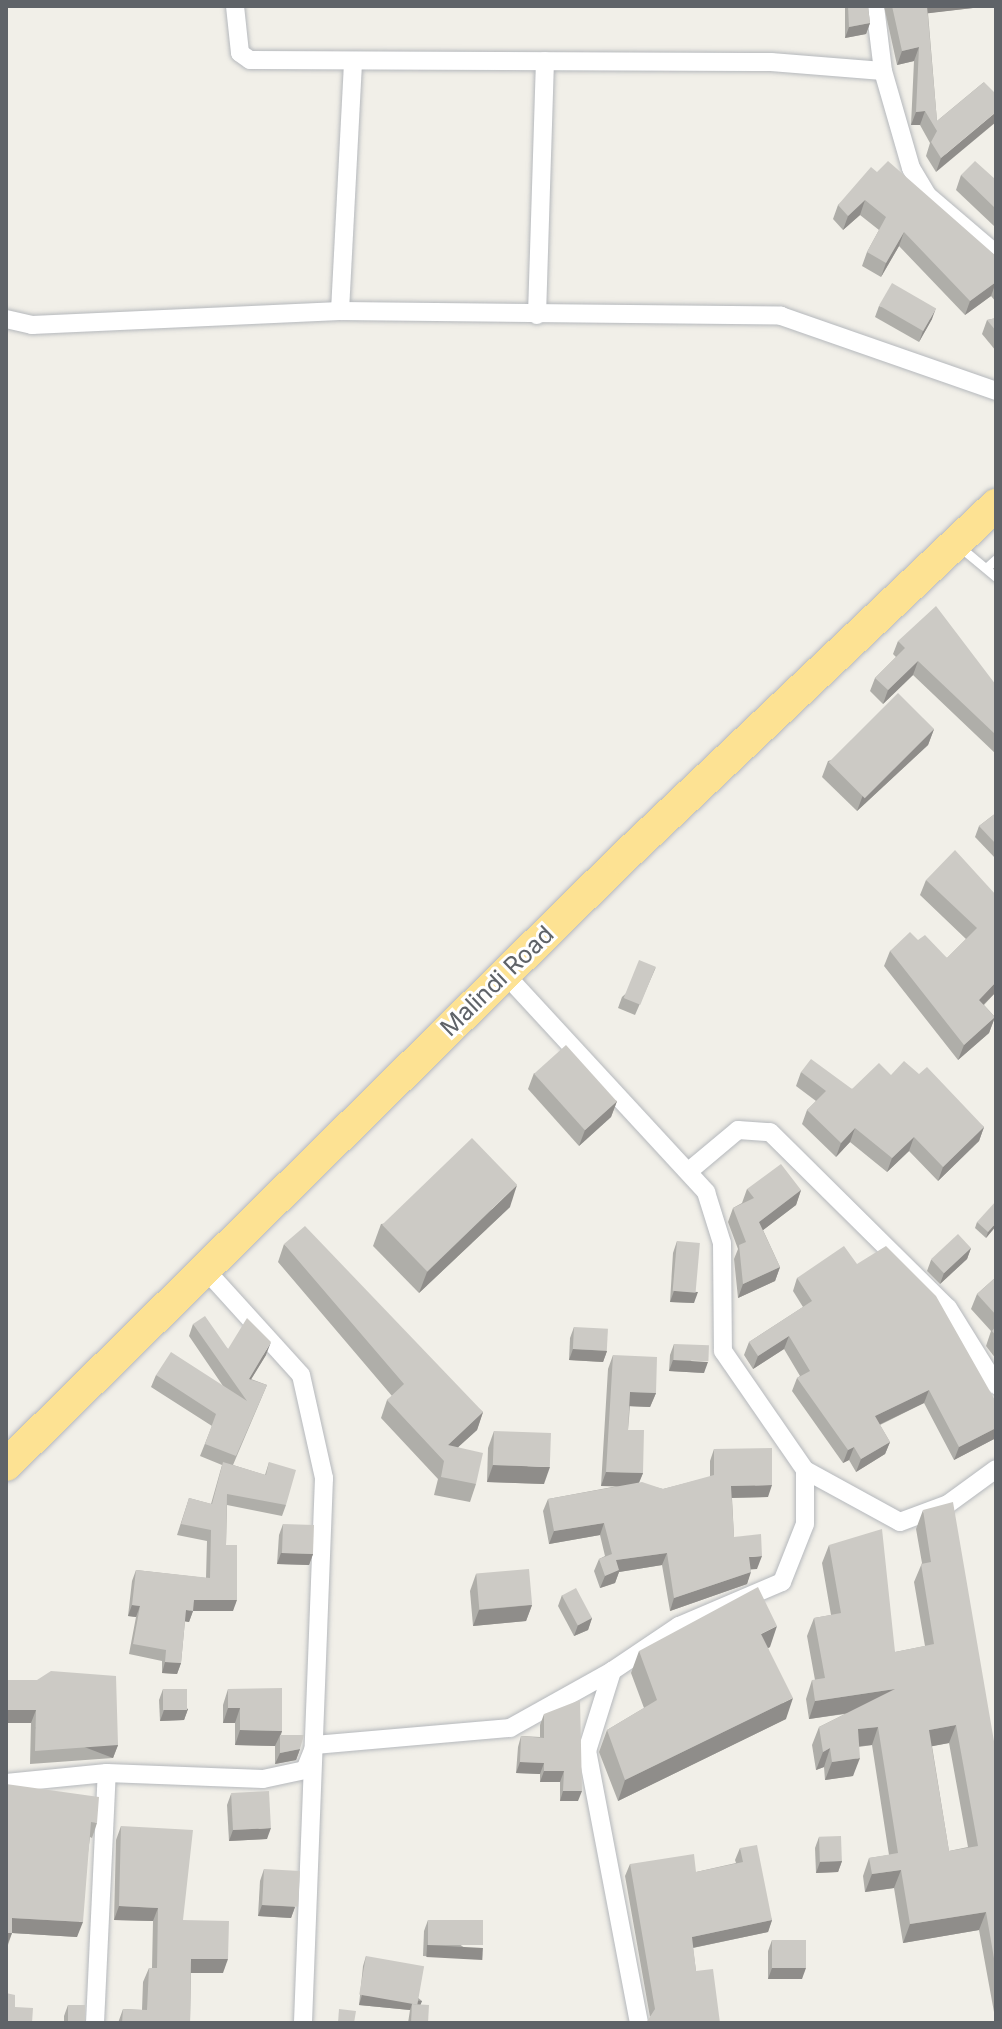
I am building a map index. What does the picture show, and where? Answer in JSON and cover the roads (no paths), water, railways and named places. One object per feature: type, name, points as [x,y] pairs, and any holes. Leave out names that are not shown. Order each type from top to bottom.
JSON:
[{"type":"highway","name":"Malindi Road","points":[[6,1465],[505,974],[996,505]]},
{"type":"street","points":[[235,6],[238,45],[250,60],[545,61],[883,71]]},
{"type":"street","points":[[875,6],[883,71],[911,168],[928,196],[996,254]]},
{"type":"street","points":[[537,315],[545,61]]},
{"type":"street","points":[[340,311],[353,62]]},
{"type":"street","points":[[6,319],[32,325],[340,311],[781,316],[996,391]]},
{"type":"street","points":[[505,974],[689,1171],[717,1215],[723,1351],[805,1470],[900,1522],[948,1504],[996,1469]]},
{"type":"street","points":[[689,1171],[738,1130],[770,1132],[948,1308],[996,1385]]},
{"type":"street","points":[[204,1268],[279,1344],[301,1375],[316,1422],[324,1478],[303,2023]]},
{"type":"street","points":[[315,1745],[510,1728],[612,1671],[679,1626],[782,1582],[805,1524],[805,1470]]},
{"type":"street","points":[[612,1671],[587,1751],[639,2023]]},
{"type":"street","points":[[6,1783],[107,1773],[263,1779],[305,1770],[315,1745]]},
{"type":"street","points":[[95,2023],[107,1773]]},
{"type":"lane","points":[[957,545],[996,577]]},
{"type":"lane","points":[[986,568],[996,559]]}]
